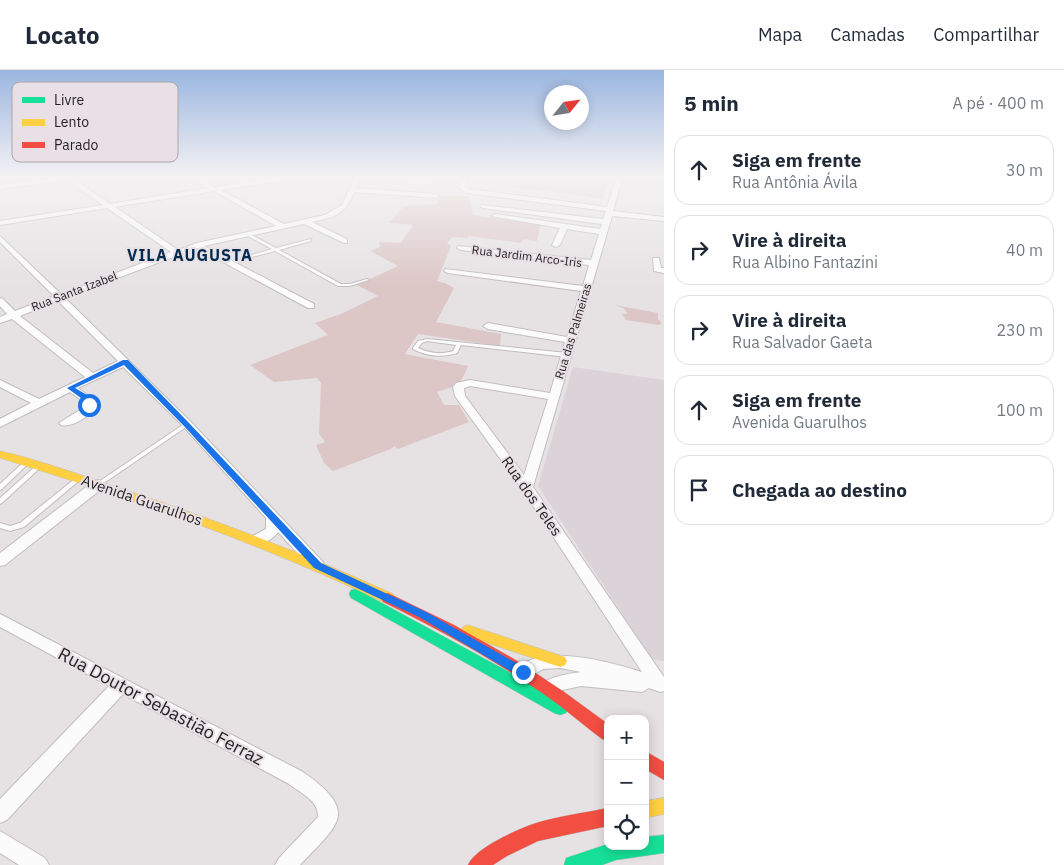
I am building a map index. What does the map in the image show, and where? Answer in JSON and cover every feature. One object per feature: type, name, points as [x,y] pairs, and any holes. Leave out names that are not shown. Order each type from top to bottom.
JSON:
[{"type":"main road","name":"Avenida Guarulhos","points":[[0,454],[99,484],[256,540],[318,566],[422,614],[519,678],[603,730]]},
{"type":"main road","name":"Avenida Guarulhos","points":[[282,551],[519,678]]},
{"type":"main road","points":[[422,614],[488,639],[560,661]]},
{"type":"main road","points":[[646,760],[664,772]]},
{"type":"main road","points":[[649,809],[664,806]]},
{"type":"main road","points":[[477,865],[500,849],[536,832],[604,818]]},
{"type":"main road","points":[[573,865],[616,851],[664,844]]},
{"type":"street","points":[[0,223],[64,213]]},
{"type":"street","points":[[120,213],[176,252]]},
{"type":"street","points":[[258,213],[284,227]]},
{"type":"street","name":"Rua Santa Izabel","points":[[0,320],[197,245],[306,222],[334,213]]},
{"type":"street","points":[[550,213],[607,219],[664,219]]},
{"type":"street","points":[[578,213],[607,219]]},
{"type":"street","name":"Rua das Palmeiras","points":[[527,487],[609,213]]},
{"type":"street","points":[[495,216],[564,226],[607,219]]},
{"type":"street","points":[[306,222],[344,241]]},
{"type":"street","points":[[556,245],[564,226]]},
{"type":"street","points":[[0,238],[187,424],[318,566]]},
{"type":"street","points":[[197,245],[311,306]]},
{"type":"street","name":"Rua Jardim Arco-Iris","points":[[460,248],[593,263]]},
{"type":"street","points":[[656,260],[656,268],[664,271]]},
{"type":"street","points":[[448,271],[585,289]]},
{"type":"street","points":[[0,301],[13,315],[92,377]]},
{"type":"street","points":[[488,326],[570,340]]},
{"type":"street","points":[[0,424],[125,362]]},
{"type":"street","points":[[0,383],[39,403]]},
{"type":"street","name":"Rua dos Teles","points":[[553,397],[470,383],[464,383],[458,388],[460,396],[527,487],[662,685]]},
{"type":"street","points":[[65,423],[86,412],[89,408],[88,402],[84,397],[70,388]]},
{"type":"street","points":[[0,561],[99,484]]},
{"type":"street","points":[[256,540],[266,537],[272,531],[275,524],[273,518]]},
{"type":"street","name":"Rua Doutor Sebastião Ferraz","points":[[0,620],[120,686],[296,778],[319,795],[326,803],[330,813],[327,822],[286,865]]},
{"type":"street","points":[[519,678],[540,663],[560,661],[662,685]]},
{"type":"street","points":[[544,693],[560,682],[576,678],[662,685]]},
{"type":"street","points":[[0,813],[120,686]]},
{"type":"street","points":[[0,841],[38,865]]},
{"type":"lane","points":[[247,234],[340,285],[350,285],[367,280]]},
{"type":"lane","points":[[242,259],[310,240]]},
{"type":"lane","points":[[459,344],[455,352],[446,355],[421,351],[415,348],[420,342],[427,340],[566,355]]},
{"type":"lane","points":[[99,484],[187,424]]},
{"type":"lane","points":[[0,488],[27,462]]},
{"type":"lane","points":[[0,502],[39,466]]},
{"type":"lane","points":[[0,525],[10,529],[22,525],[79,478]]},
{"type":"shaded area","points":[[398,213],[472,213],[473,215],[541,224],[537,241],[524,239],[521,243],[469,236],[467,238],[453,237],[447,243],[451,246],[437,281],[454,288],[436,322],[501,334],[500,346],[418,334],[405,354],[468,366],[457,384],[437,392],[444,405],[459,405],[469,422],[398,449],[394,446],[391,449],[333,471],[324,463],[316,445],[325,442],[319,434],[321,383],[317,378],[274,382],[250,365],[328,335],[315,323],[341,314],[378,296],[357,285],[398,266],[370,251],[380,247],[379,242],[401,243],[413,225],[389,223]]},
{"type":"shaded area","points":[[614,305],[658,313],[658,319],[662,323],[659,325],[626,320],[622,314],[627,314],[627,312],[623,308]]},
{"type":"shaded area","points":[[573,367],[664,380],[664,661],[652,659],[538,486]]},
{"type":"traffic: fast","points":[[356,594],[560,708]]},
{"type":"traffic: fast","points":[[573,865],[616,851],[664,844]]},
{"type":"traffic: slow","points":[[0,454],[197,518],[294,556],[388,598]]},
{"type":"traffic: slow","points":[[468,631],[560,661]]},
{"type":"traffic: slow","points":[[649,809],[664,806]]},
{"type":"traffic: jam","points":[[388,598],[449,629],[509,663],[555,693],[604,731]]},
{"type":"traffic: jam","points":[[646,760],[664,772]]},
{"type":"traffic: jam","points":[[477,865],[500,849],[536,832],[604,818]]},
{"type":"district","name":"VILA AUGUSTA","points":[[190,255]]},
{"type":"route","points":[[89,405],[84,397],[70,388],[125,362],[187,424],[318,566],[422,614],[523,672]]}]
